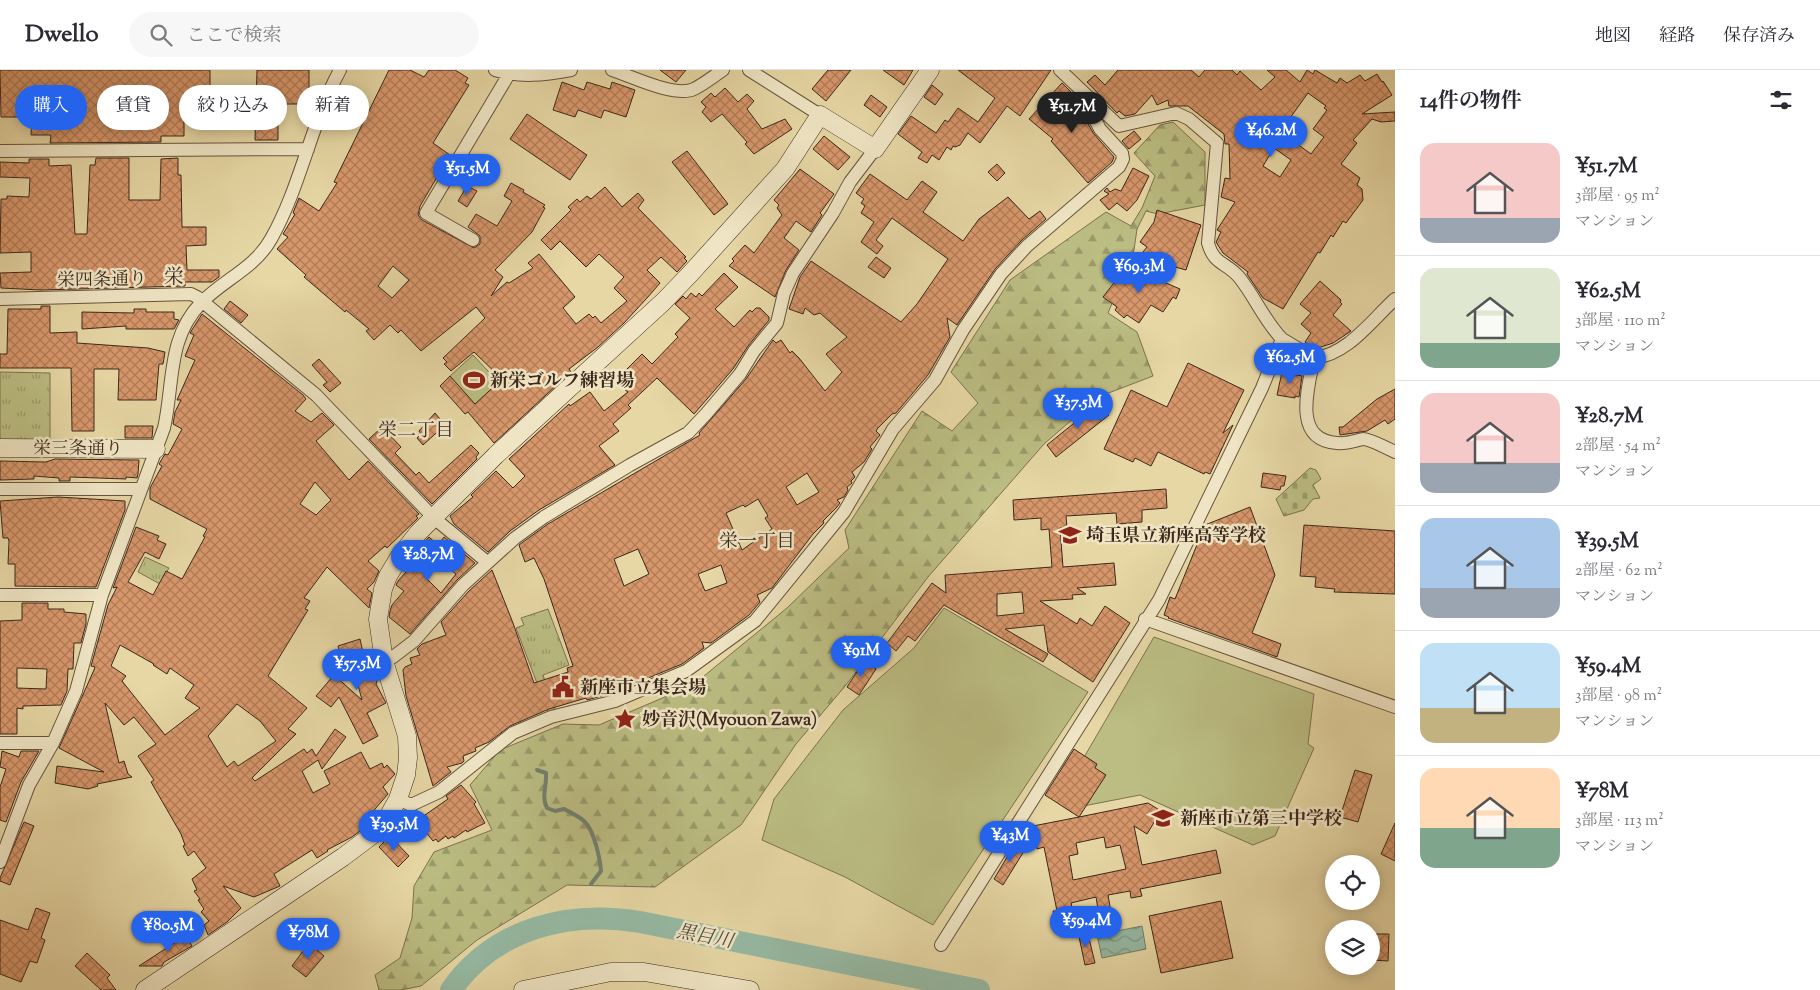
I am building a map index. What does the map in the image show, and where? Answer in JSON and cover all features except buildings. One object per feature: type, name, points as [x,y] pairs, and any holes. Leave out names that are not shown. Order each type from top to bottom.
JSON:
[{"type":"street","points":[[0,862],[29,785],[53,743],[76,692],[102,594],[156,449],[170,402],[174,353],[186,322],[202,301],[249,264],[270,241],[284,214],[340,70]]},
{"type":"street","points":[[494,70],[509,74],[545,75],[571,70]]},
{"type":"street","points":[[612,70],[661,88],[692,90],[723,70]]},
{"type":"street","points":[[749,70],[875,149]]},
{"type":"street","points":[[384,661],[393,657],[414,641],[463,585],[487,562],[544,517],[630,465],[688,433],[706,414],[740,374],[754,351],[777,323],[784,293],[793,273],[833,213],[850,182],[930,70]]},
{"type":"street","points":[[1060,70],[1119,126],[1176,112],[1189,119],[1217,143],[1208,243],[1211,256],[1237,276],[1269,326],[1282,339],[1304,354],[1314,358],[1328,357],[1340,351],[1395,300]]},
{"type":"street","points":[[473,240],[426,213],[509,74]]},
{"type":"street","points":[[398,799],[411,805],[439,792],[493,747],[513,733],[531,725],[551,717],[615,701],[686,671],[724,646],[755,621],[844,512],[893,430],[935,380],[963,330],[1001,274],[1027,246],[1119,167],[1123,159],[1122,154],[1100,129],[1077,85]]},
{"type":"street","points":[[145,990],[360,845],[388,817],[398,799],[407,767],[406,736],[384,661],[378,619],[383,589],[388,576],[400,556],[434,518],[496,455],[663,302],[767,191],[785,169],[820,115]]},
{"type":"street","points":[[0,151],[308,149]]},
{"type":"street","name":"栄四条通り","points":[[0,299],[191,294],[202,301]]},
{"type":"street","points":[[202,301],[316,395],[434,518],[487,562]]},
{"type":"street","points":[[940,945],[1056,764],[1145,619],[1159,600],[1262,388],[1282,339]]},
{"type":"street","points":[[1314,358],[1306,420],[1310,430],[1320,439],[1335,443],[1349,443],[1364,439],[1395,452]]},
{"type":"street","name":"栄三条通り","points":[[0,448],[156,449]]},
{"type":"street","points":[[0,489],[140,488]]},
{"type":"street","points":[[0,596],[102,594]]},
{"type":"street","points":[[1145,619],[1395,707]]},
{"type":"street","points":[[0,743],[53,743]]},
{"type":"street","points":[[524,990],[610,972],[644,972],[699,985],[750,990]]},
{"type":"green space","points":[[1173,122],[1205,152],[1205,205],[1158,214],[1146,211],[1137,229],[1134,250],[1108,313],[1137,332],[1153,376],[1098,397],[1044,444],[928,577],[846,685],[796,744],[741,825],[655,887],[567,885],[477,940],[421,986],[401,990],[379,990],[375,975],[400,958],[412,918],[414,886],[434,852],[492,830],[470,785],[500,750],[563,724],[599,725],[693,685],[787,608],[849,548],[845,530],[922,411],[952,431],[978,403],[951,372],[1010,280],[1106,212],[1131,226],[1142,208],[1155,176],[1134,153],[1160,125]]},
{"type":"green space","name":"新栄ゴルフ練習場","points":[[473,355],[499,383],[475,405],[449,377]]},
{"type":"green space","points":[[0,372],[50,373],[50,442],[0,441]]},
{"type":"green space","points":[[1310,468],[1316,470],[1321,479],[1313,485],[1320,498],[1313,499],[1304,510],[1284,516],[1276,499]]},
{"type":"green space","points":[[145,557],[169,568],[160,584],[138,572]]},
{"type":"green space","points":[[944,608],[1088,692],[933,925],[845,877],[762,840],[774,799],[843,710],[914,648]]},
{"type":"green space","points":[[548,609],[569,665],[543,675],[555,709],[548,712],[516,628],[524,625],[521,618]]},
{"type":"green space","points":[[1154,637],[1314,694],[1308,744],[1314,748],[1275,836],[1253,845],[1140,795],[1068,809],[1058,802]]},
{"type":"water","points":[[1142,926],[1146,949],[1102,958],[1097,935]]},
{"type":"waterway","points":[[537,770],[546,773],[544,795],[547,808],[555,811],[564,809],[580,818],[588,826],[594,838],[601,871],[591,884]]},
{"type":"waterway","name":"黒目川","points":[[592,910],[592,917]]},
{"type":"waterway","name":"黒目川","points":[[451,990],[469,969],[489,952],[511,938],[535,928],[560,922],[586,919],[640,922],[979,990]]},
{"type":"place","name":"新栄ゴルフ練習場","points":[[474,380]]},
{"type":"place","name":"埼玉県立新座高等学校","points":[[1070,535]]},
{"type":"place","name":"新座市立集会場","points":[[563,687]]},
{"type":"place","name":"妙音沢(Myouon Zawa)","points":[[625,719]]},
{"type":"place","name":"新座市立第三中学校","points":[[1163,818]]},
{"type":"district","name":"栄","points":[[174,276]]},
{"type":"district","name":"栄二丁目","points":[[416,429]]},
{"type":"district","name":"栄一丁目","points":[[757,540]]}]
